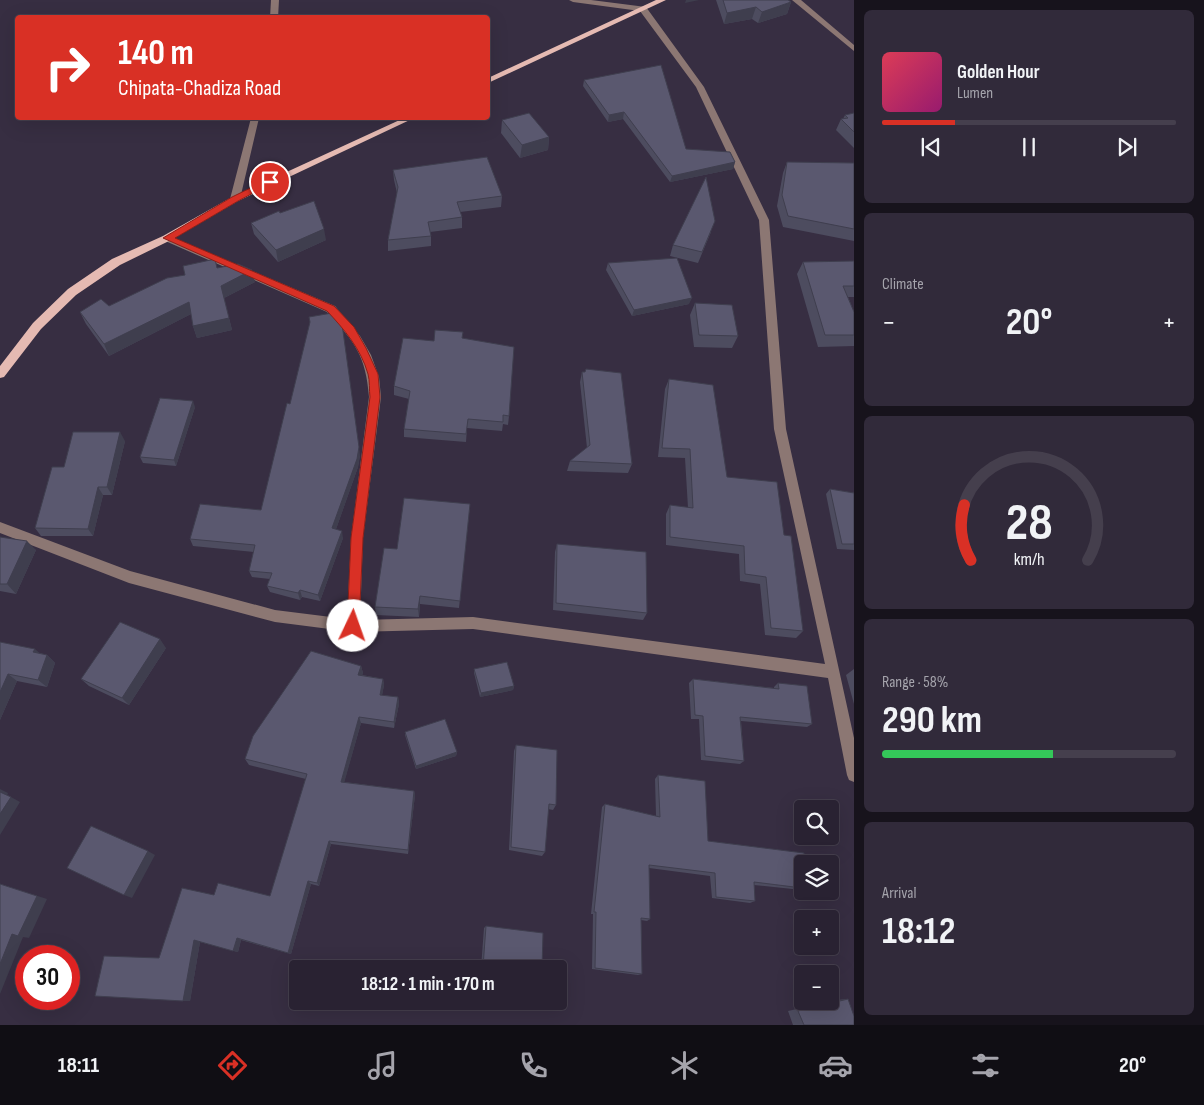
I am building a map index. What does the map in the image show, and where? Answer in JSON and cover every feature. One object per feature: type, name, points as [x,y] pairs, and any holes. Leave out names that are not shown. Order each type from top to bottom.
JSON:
[{"type":"main road","points":[[490,80],[662,0]]},
{"type":"main road","points":[[0,374],[37,326],[72,292],[116,262],[167,238],[235,199],[406,120]]},
{"type":"street","points":[[274,15],[275,0]]},
{"type":"street","points":[[573,0],[643,9],[700,87],[764,220],[780,429],[834,672],[854,775]]},
{"type":"street","points":[[796,0],[854,49]]},
{"type":"street","points":[[235,199],[255,120]]},
{"type":"street","points":[[167,238],[330,309],[350,329],[361,348],[373,374],[375,397],[357,538],[353,626]]},
{"type":"street","points":[[0,526],[129,577],[274,616],[353,626],[472,623],[834,672]]},
{"type":"building","points":[[723,0],[788,0],[791,2],[762,12],[756,7],[727,13]]},
{"type":"building","points":[[661,65],[686,149],[730,152],[735,162],[672,176],[624,112],[609,115],[584,80]]},
{"type":"building","points":[[529,113],[549,137],[522,145],[502,120]]},
{"type":"building","points":[[854,113],[854,132],[841,119],[848,118],[845,115]]},
{"type":"building","points":[[487,157],[502,196],[457,202],[462,217],[428,222],[431,236],[388,240],[398,187],[393,170]]},
{"type":"building","points":[[787,162],[854,163],[854,229],[788,216],[782,195]]},
{"type":"building","points":[[706,177],[715,221],[702,252],[673,245]]},
{"type":"building","points":[[314,201],[324,229],[276,250],[251,223],[279,211],[280,213]]},
{"type":"building","points":[[677,258],[692,298],[634,310],[608,263]]},
{"type":"building","points":[[215,259],[217,268],[238,264],[252,270],[221,286],[229,318],[193,326],[189,302],[104,344],[80,312],[101,299],[109,306],[167,278],[185,275],[183,266]]},
{"type":"building","points":[[854,261],[854,286],[843,286],[854,312],[854,335],[825,335],[803,262]]},
{"type":"building","points":[[695,303],[732,305],[738,336],[699,335]]},
{"type":"building","points":[[332,313],[342,324],[359,447],[357,459],[332,528],[342,531],[318,595],[300,590],[298,593],[267,586],[272,573],[249,571],[255,545],[190,539],[200,504],[261,510],[287,403],[290,404],[310,322],[309,317]]},
{"type":"building","points":[[435,330],[463,332],[462,338],[514,347],[509,416],[503,415],[503,422],[468,419],[466,434],[404,429],[410,391],[394,386],[403,338],[434,341]]},
{"type":"building","points":[[586,369],[621,373],[632,464],[570,461],[590,445],[582,372],[585,372]]},
{"type":"building","points":[[669,379],[713,385],[727,477],[777,482],[784,535],[791,536],[803,631],[771,628],[766,577],[745,574],[744,546],[670,537],[670,505],[693,508],[690,449],[662,448]]},
{"type":"building","points":[[160,398],[193,401],[174,460],[140,457]]},
{"type":"building","points":[[73,432],[120,432],[107,487],[98,487],[88,529],[35,528],[52,467],[64,467]]},
{"type":"building","points":[[830,489],[854,493],[854,544],[842,544]]},
{"type":"building","points":[[404,498],[470,504],[460,601],[420,596],[418,609],[375,607],[384,548],[397,549]]},
{"type":"building","points":[[0,537],[27,541],[7,584],[0,584]]},
{"type":"building","points":[[557,544],[646,552],[647,613],[556,603]]},
{"type":"building","points":[[120,622],[160,639],[122,698],[81,679]]},
{"type":"building","points":[[0,642],[35,649],[33,652],[47,655],[38,680],[8,674],[0,692]]},
{"type":"building","points":[[311,651],[361,666],[358,675],[383,679],[380,695],[398,697],[394,722],[359,717],[341,782],[414,791],[408,850],[329,841],[317,883],[308,881],[288,953],[237,938],[233,951],[194,940],[183,1001],[95,996],[104,956],[159,958],[182,888],[214,895],[218,883],[270,896],[307,774],[245,759],[253,736]]},
{"type":"building","points":[[507,662],[514,686],[481,693],[474,669]]},
{"type":"building","points":[[693,679],[779,689],[778,683],[807,686],[812,724],[740,717],[744,761],[705,756],[703,716],[695,715]]},
{"type":"building","points":[[445,719],[457,752],[416,766],[405,732]]},
{"type":"building","points":[[516,745],[557,750],[556,805],[549,804],[545,852],[511,847]]},
{"type":"building","points":[[658,775],[705,781],[708,841],[804,853],[804,855],[794,855],[794,887],[754,882],[755,901],[716,897],[715,873],[649,865],[650,919],[641,918],[642,974],[595,968],[596,912],[594,912],[605,804],[660,817]]},
{"type":"building","points":[[0,792],[11,797],[0,814]]},
{"type":"building","points":[[91,826],[148,851],[124,895],[67,868]]},
{"type":"building","points":[[0,884],[37,896],[18,936],[12,934],[0,964]]},
{"type":"building","points":[[486,926],[543,933],[542,960],[484,960]]},
{"type":"building","points":[[848,999],[854,1016],[854,1025],[804,1025],[798,1011],[839,1010],[839,1001]]},
{"type":"route","points":[[270,182],[235,199],[167,238],[270,281],[330,309],[350,329],[361,348],[373,374],[375,397],[357,538],[353,626]]}]
